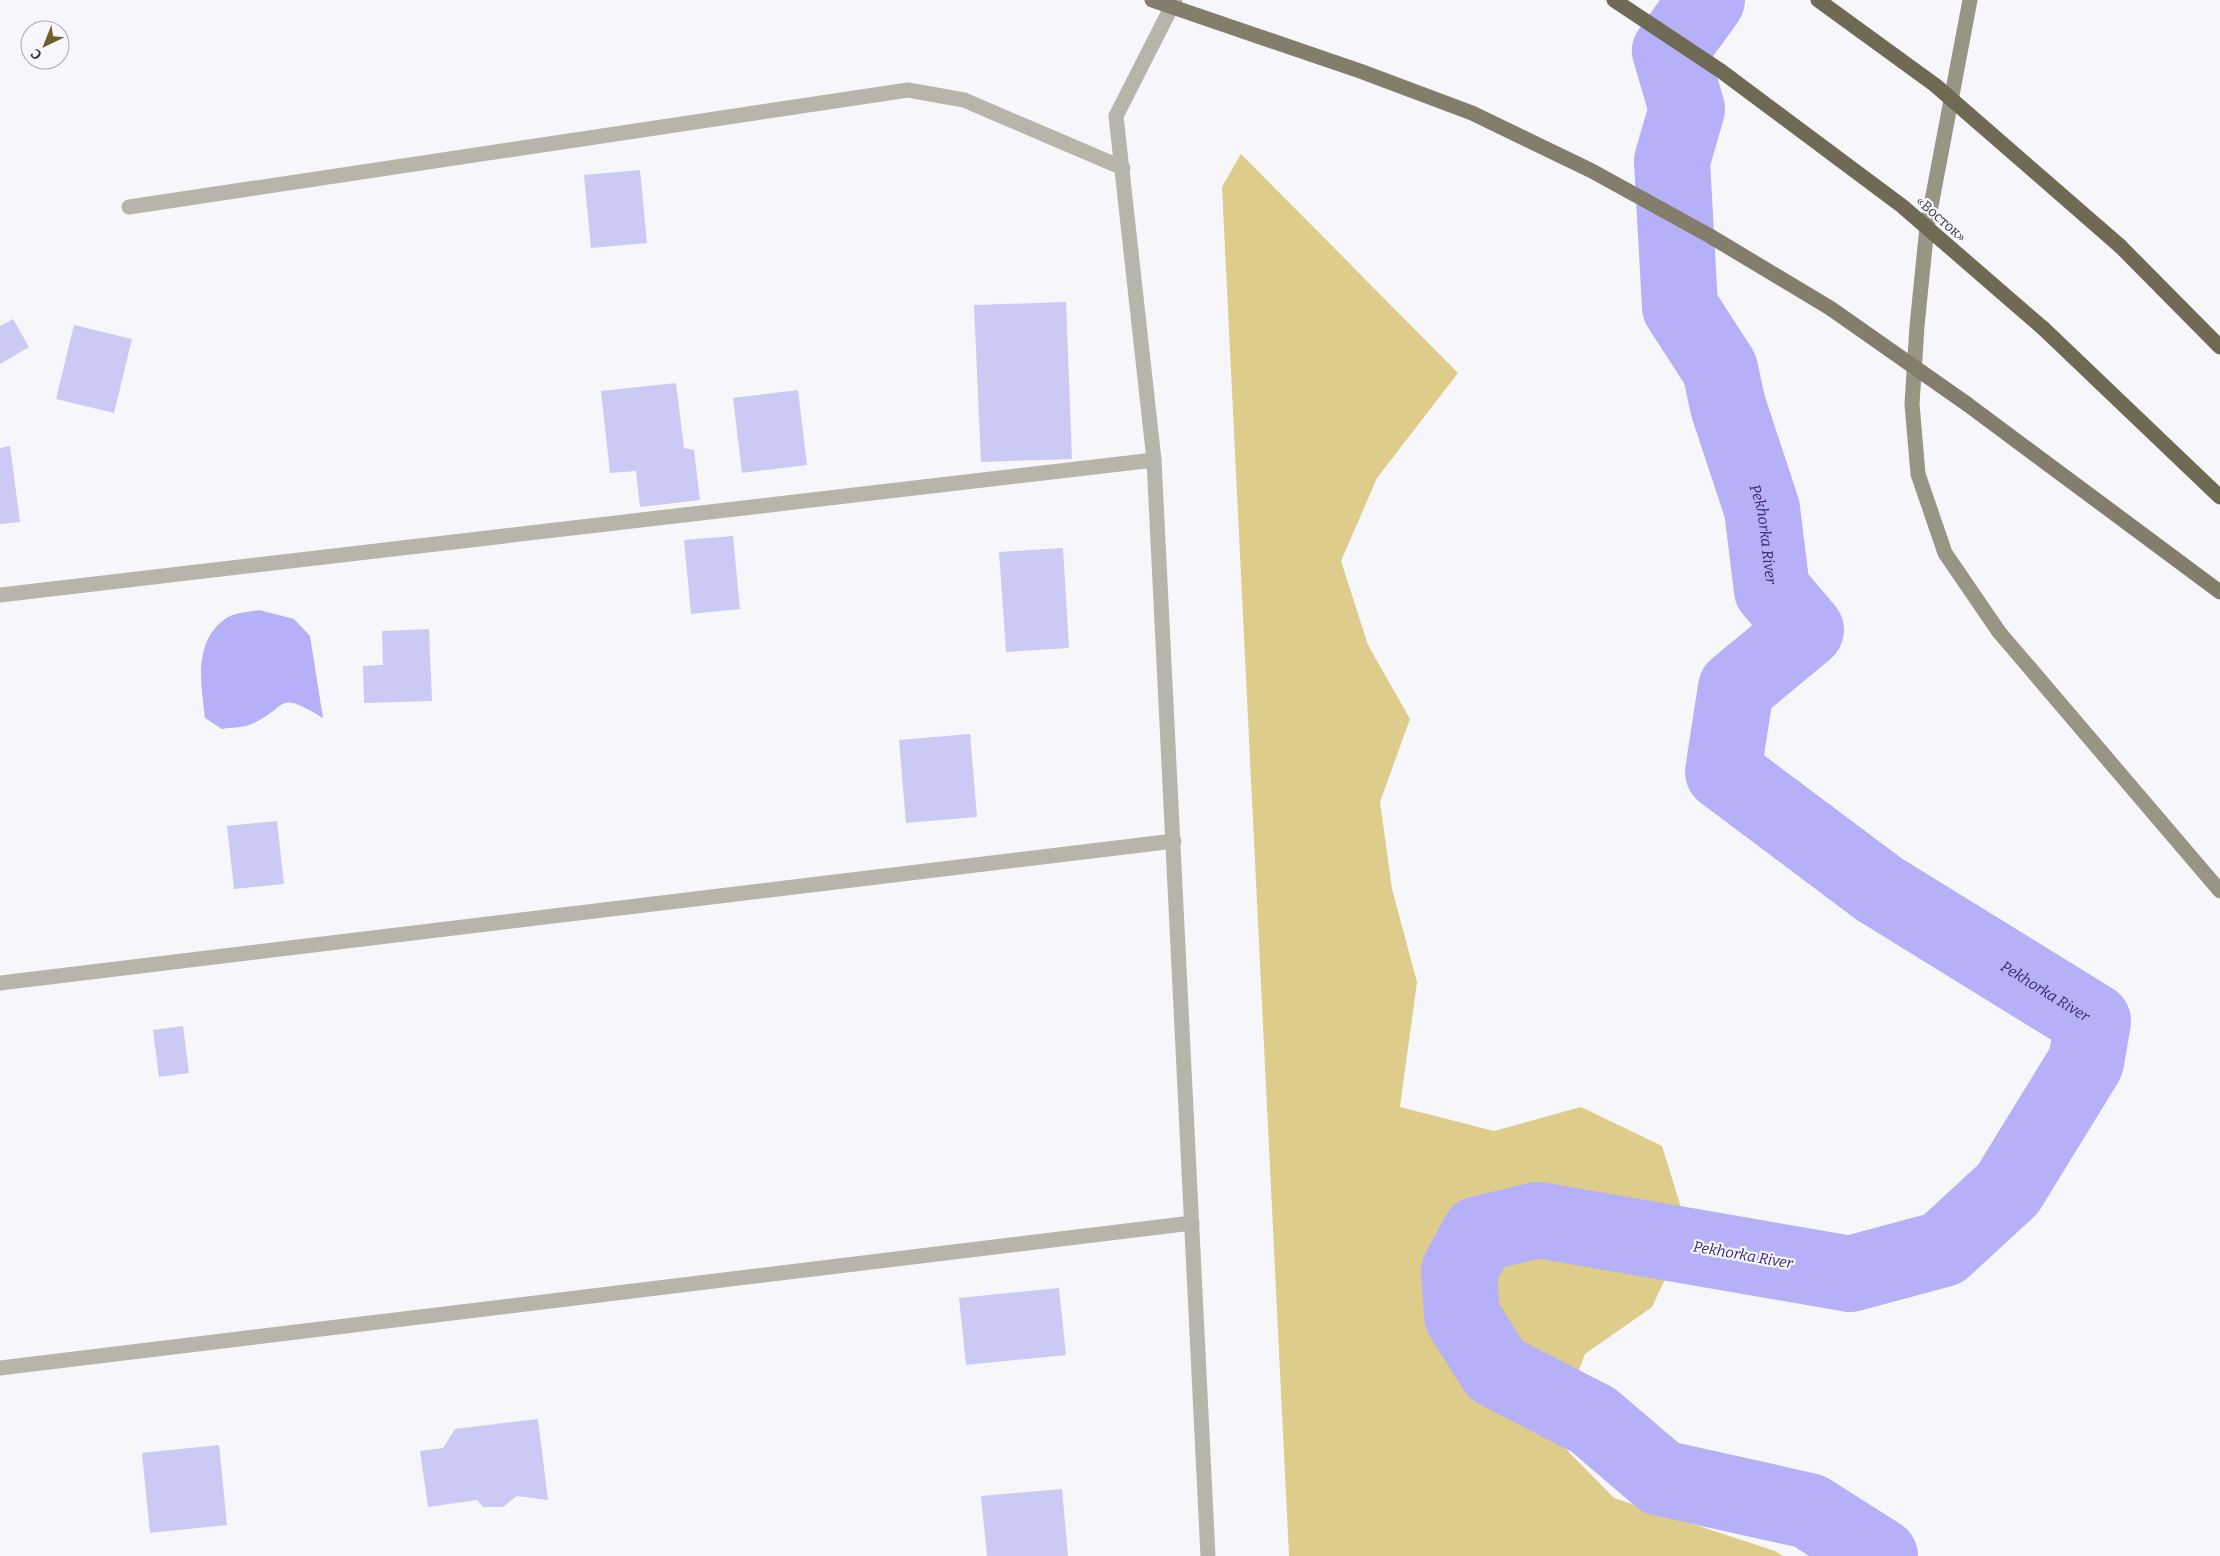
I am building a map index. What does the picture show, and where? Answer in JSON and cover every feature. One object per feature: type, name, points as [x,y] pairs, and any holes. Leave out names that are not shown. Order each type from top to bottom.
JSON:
[{"type":"highway","name":"«Восток»","points":[[1614,0],[1721,72],[1902,206],[2044,329],[2220,497]]},
{"type":"highway","points":[[1818,0],[1935,86],[2120,246],[2220,347]]},
{"type":"main road","points":[[1152,0],[1360,71],[1472,114],[1592,171],[1710,236],[1830,308],[1967,404],[2220,592]]},
{"type":"main road","points":[[1970,0],[1927,227],[1917,326],[1912,404],[1918,474],[1945,553],[1999,632],[2220,891]]},
{"type":"street","points":[[1175,0],[1116,116],[1154,460],[1208,1556]]},
{"type":"street","points":[[128,207],[908,90],[964,100],[1123,168]]},
{"type":"street","points":[[0,595],[1154,460]]},
{"type":"street","points":[[0,983],[1174,841]]},
{"type":"street","points":[[0,1368],[1192,1223]]},
{"type":"shaded area","points":[[1241,154],[1458,373],[1377,478],[1341,561],[1368,645],[1410,719],[1380,802],[1392,889],[1417,982],[1400,1107],[1494,1131],[1581,1107],[1662,1146],[1688,1230],[1652,1307],[1585,1354],[1554,1437],[1614,1498],[1775,1551],[1783,1556],[1289,1556],[1222,187]]},
{"type":"shaded area","points":[[259,610],[294,619],[310,636],[323,718],[296,704],[289,703],[283,704],[262,719],[243,727],[222,729],[205,718],[201,678],[204,651],[208,639],[215,628],[228,617]]},
{"type":"building","points":[[640,170],[647,243],[591,248],[584,175]]},
{"type":"building","points":[[1066,302],[1072,459],[981,462],[974,305]]},
{"type":"building","points":[[13,319],[29,347],[0,364],[0,326]]},
{"type":"building","points":[[74,325],[132,339],[114,413],[56,399]]},
{"type":"building","points":[[676,383],[684,448],[694,450],[700,500],[640,507],[636,471],[610,473],[601,391]]},
{"type":"building","points":[[798,390],[807,465],[742,473],[733,398]]},
{"type":"building","points":[[10,446],[20,522],[0,524],[0,448]]},
{"type":"building","points":[[733,536],[740,609],[691,614],[684,540]]},
{"type":"building","points":[[1063,548],[1069,648],[1006,652],[999,552]]},
{"type":"building","points":[[429,629],[432,701],[364,703],[363,666],[383,665],[382,631]]},
{"type":"building","points":[[970,734],[977,817],[906,823],[899,740]]},
{"type":"building","points":[[277,821],[284,884],[234,889],[227,826]]},
{"type":"building","points":[[183,1026],[189,1073],[159,1077],[153,1030]]},
{"type":"building","points":[[1059,1288],[1066,1355],[966,1365],[959,1298]]},
{"type":"building","points":[[538,1419],[548,1500],[517,1496],[503,1507],[483,1507],[477,1500],[428,1507],[420,1451],[443,1448],[455,1429]]},
{"type":"building","points":[[219,1445],[227,1525],[150,1533],[142,1453]]},
{"type":"building","points":[[1062,1489],[1068,1556],[987,1556],[981,1496]]},
{"type":"waterway","name":"Pekhorka River","points":[[1707,0],[1670,51],[1687,109],[1672,161],[1680,307],[1720,369],[1728,406],[1762,509],[1772,590],[1806,630],[1736,688],[1723,772],[1879,889],[2093,1021],[2086,1062],[2008,1189],[1943,1249],[1850,1274],[1538,1220],[1479,1234],[1459,1271],[1462,1316],[1496,1370],[1593,1420],[1661,1478],[1809,1511],[1880,1556]]}]
